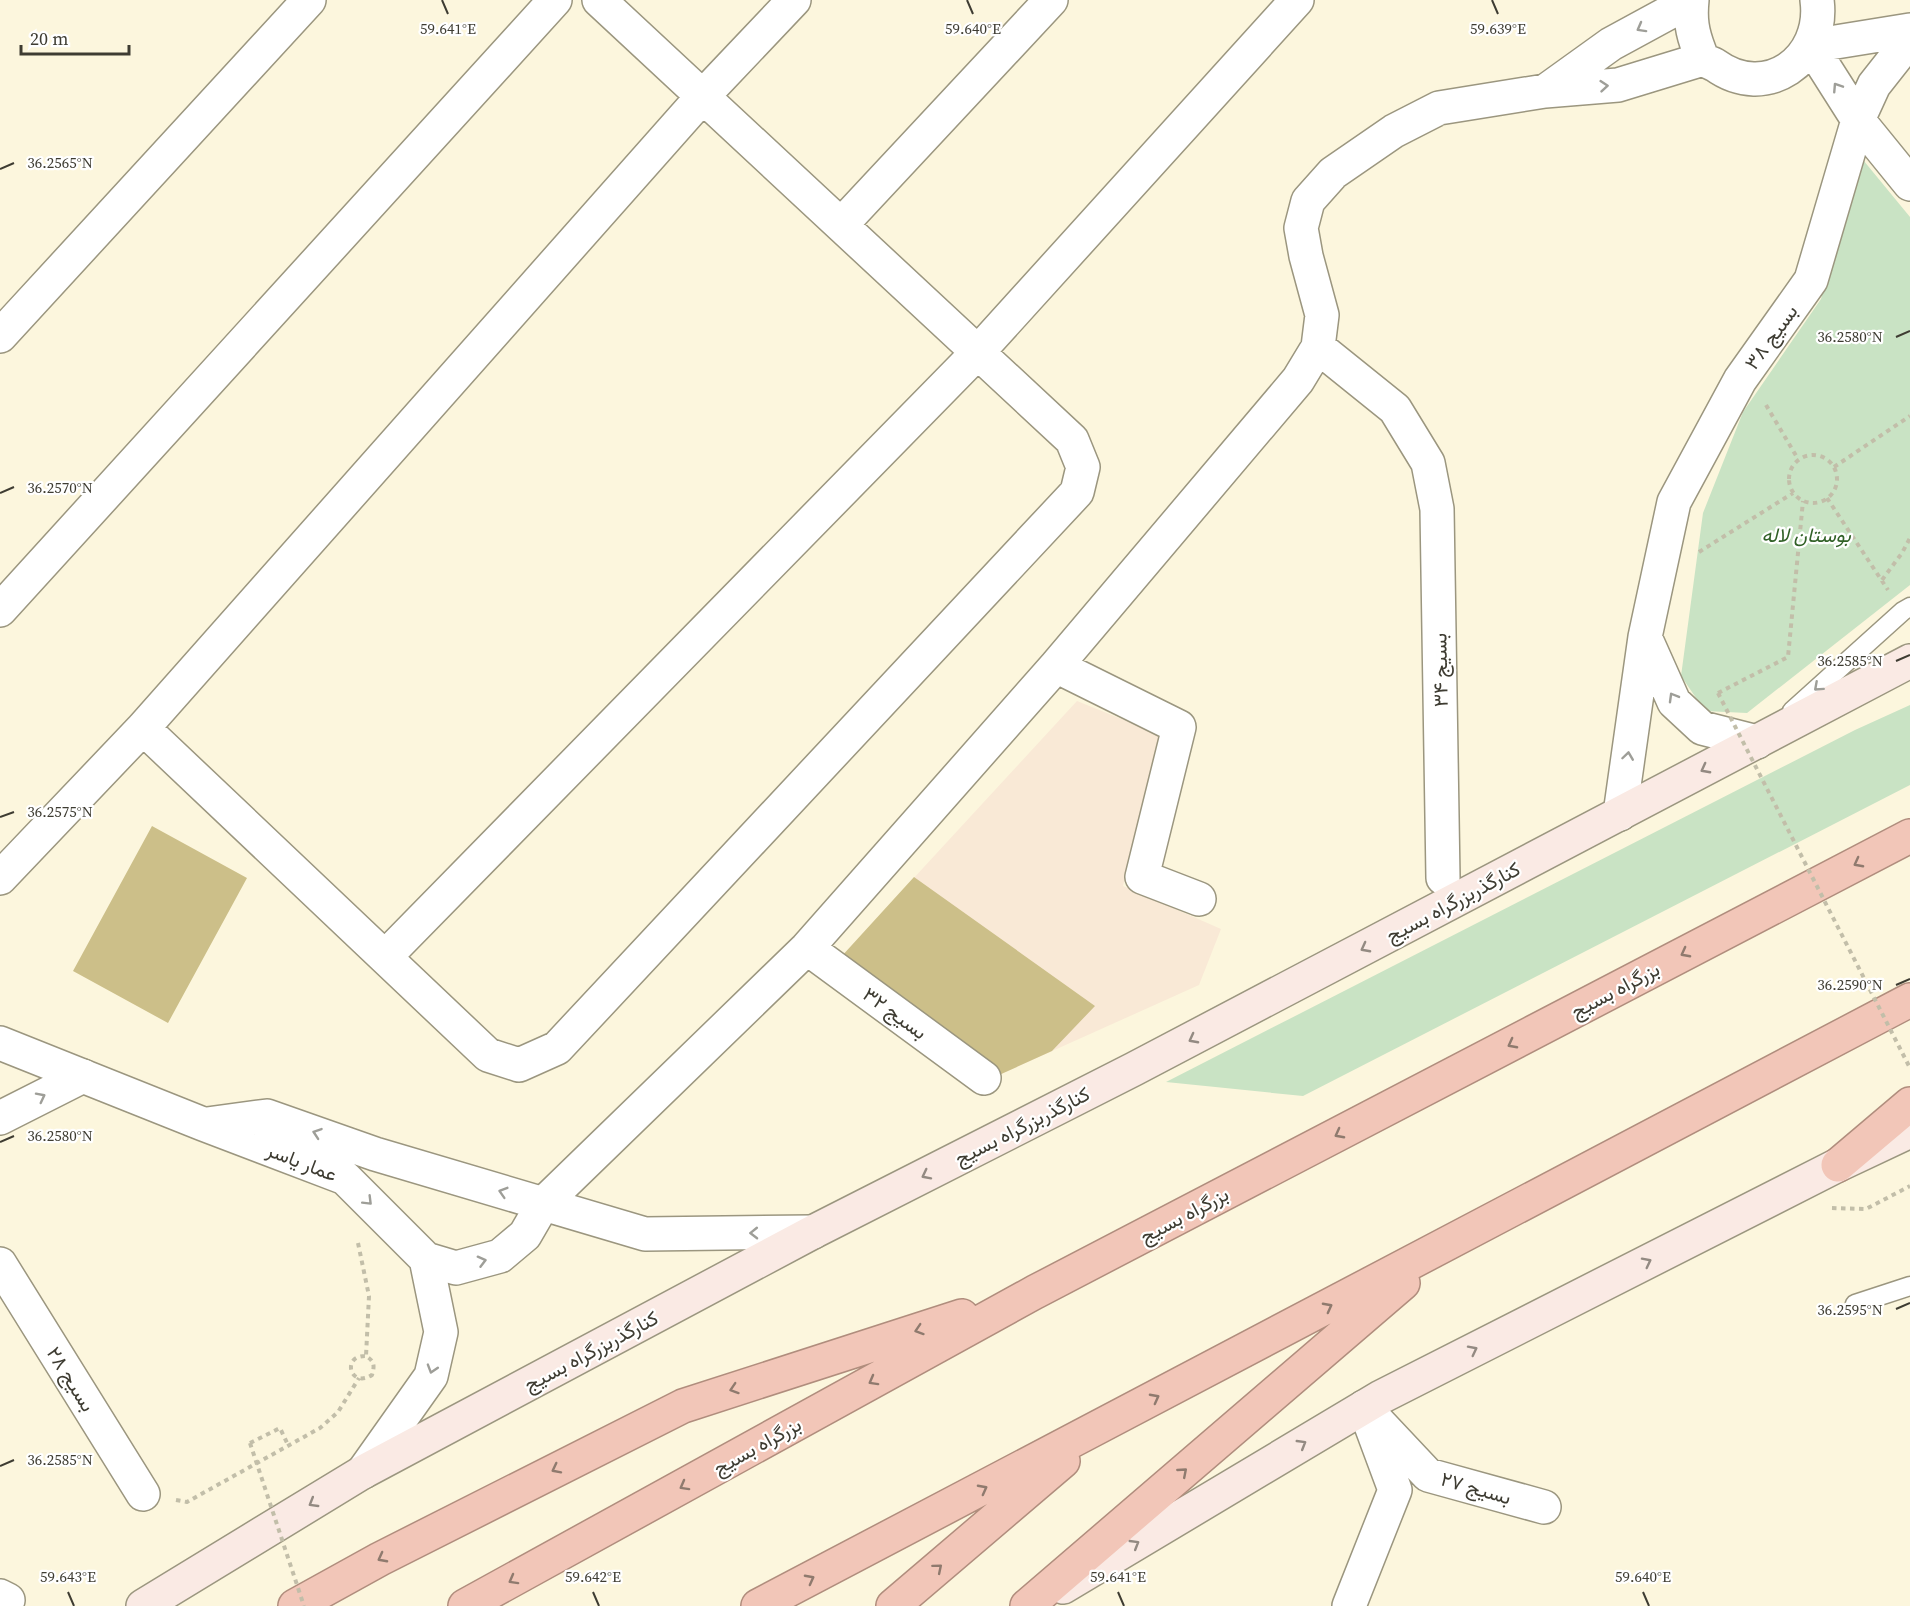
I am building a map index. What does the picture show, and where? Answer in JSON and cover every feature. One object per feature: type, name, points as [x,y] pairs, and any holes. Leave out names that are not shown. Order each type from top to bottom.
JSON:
[{"type":"highway","name":"بزرگراه بسیج","points":[[465,1606],[1035,1292],[1910,836]]},
{"type":"highway","points":[[758,1606],[1910,1000]]},
{"type":"highway","points":[[1838,1165],[1910,1104]]},
{"type":"highway","points":[[1029,1606],[1448,1244]]},
{"type":"highway","points":[[295,1606],[380,1559],[683,1406],[1035,1292]]},
{"type":"highway","points":[[893,1606],[1107,1424]]},
{"type":"main road","name":"کنارگذربزرگراه بسیج","points":[[143,1606],[363,1472],[813,1232],[1134,1069],[1910,661]]},
{"type":"main road","points":[[1757,742],[1910,676]]},
{"type":"main road","points":[[1029,1606],[1364,1407],[1838,1165],[1910,1131]]},
{"type":"street","points":[[0,336],[309,0]]},
{"type":"street","points":[[0,610],[555,0]]},
{"type":"street","points":[[143,728],[488,1055],[519,1065],[557,1048],[1077,492],[1083,467],[1072,440],[599,0]]},
{"type":"street","points":[[0,878],[143,728],[703,96],[794,0]]},
{"type":"street","points":[[842,225],[1051,0]]},
{"type":"street","points":[[385,957],[978,352],[1297,0]]},
{"type":"street","points":[[1692,0],[1690,16],[1693,33],[1703,59],[1724,72],[1756,79],[1772,77],[1788,70],[1801,60],[1811,46],[1817,30],[1819,14],[1817,0]]},
{"type":"street","points":[[1545,91],[1611,44],[1692,0]]},
{"type":"street","points":[[1811,46],[1910,30]]},
{"type":"street","name":"بسیج ۳۸","points":[[1620,814],[1645,637],[1674,502],[1740,380],[1811,280],[1858,120],[1874,85],[1900,52],[1910,44]]},
{"type":"street","points":[[1811,46],[1858,120],[1910,184]]},
{"type":"street","points":[[363,1472],[431,1376],[441,1332],[426,1258],[456,1268],[500,1256],[525,1235],[543,1204],[807,948],[1056,666],[1298,380],[1318,347],[1322,315],[1301,228],[1308,201],[1333,173],[1394,131],[1439,108],[1545,91],[1618,85],[1703,59]]},
{"type":"street","name":"بسیج ۳۴","points":[[1318,347],[1395,409],[1428,463],[1437,509],[1443,878]]},
{"type":"street","points":[[1645,637],[1674,702],[1695,722],[1702,728],[1757,742]]},
{"type":"street","points":[[1056,666],[1179,727],[1142,877],[1199,899]]},
{"type":"street","name":"بسیج ۳۲","points":[[807,948],[984,1078]]},
{"type":"street","name":"عمار یاسر","points":[[0,1043],[345,1178],[426,1258]]},
{"type":"street","points":[[0,1118],[83,1076]]},
{"type":"street","points":[[203,1124],[267,1116],[375,1154],[645,1234],[813,1232]]},
{"type":"street","name":"بسیج ۲۸","points":[[0,1264],[143,1494]]},
{"type":"street","points":[[1349,1606],[1395,1490],[1364,1407]]},
{"type":"street","name":"بسیج ۲۷","points":[[1364,1407],[1428,1475],[1544,1507]]},
{"type":"lane","points":[[1757,742],[1906,609]]},
{"type":"lane","points":[[1855,1304],[1910,1286]]},
{"type":"path","points":[[1740,380],[1761,397],[1798,459]]},
{"type":"path","points":[[1834,467],[1910,416]]},
{"type":"path","points":[[1815,455],[1828,459],[1834,467],[1837,478],[1836,488],[1827,498],[1815,504],[1803,501],[1793,493],[1788,481],[1791,468],[1798,459],[1815,455]]},
{"type":"path","points":[[1694,556],[1793,493]]},
{"type":"path","points":[[1827,498],[1882,580],[1906,609]]},
{"type":"path","points":[[1803,501],[1788,657],[1718,693],[1910,1068]]},
{"type":"path","points":[[1882,580],[1910,538]]},
{"type":"path","points":[[1866,1209],[1910,1186]]},
{"type":"path","points":[[356,1232],[369,1296],[366,1356]]},
{"type":"path","points":[[359,1356],[366,1356],[373,1360],[375,1367],[372,1374],[366,1378],[359,1378],[353,1374],[351,1367],[353,1360],[359,1356]]},
{"type":"path","points":[[143,1494],[187,1502],[320,1428],[338,1412],[359,1378]]},
{"type":"path","points":[[288,1445],[280,1428],[250,1443],[304,1606]]},
{"type":"shaded area","points":[[1077,701],[1161,735],[1123,886],[1221,929],[1199,985],[999,1075],[841,957]]},
{"type":"green space","name":"بوستان لاله","points":[[1859,155],[1910,217],[1910,585],[1747,713],[1705,711],[1681,676],[1703,513],[1743,412],[1821,299]]},
{"type":"green space","points":[[1910,705],[1910,785],[1303,1096],[1166,1082],[1855,730]]},
{"type":"building","points":[[152,826],[247,878],[168,1023],[73,971]]},
{"type":"building","points":[[914,877],[1095,1006],[1052,1051],[999,1075],[841,957]]}]
